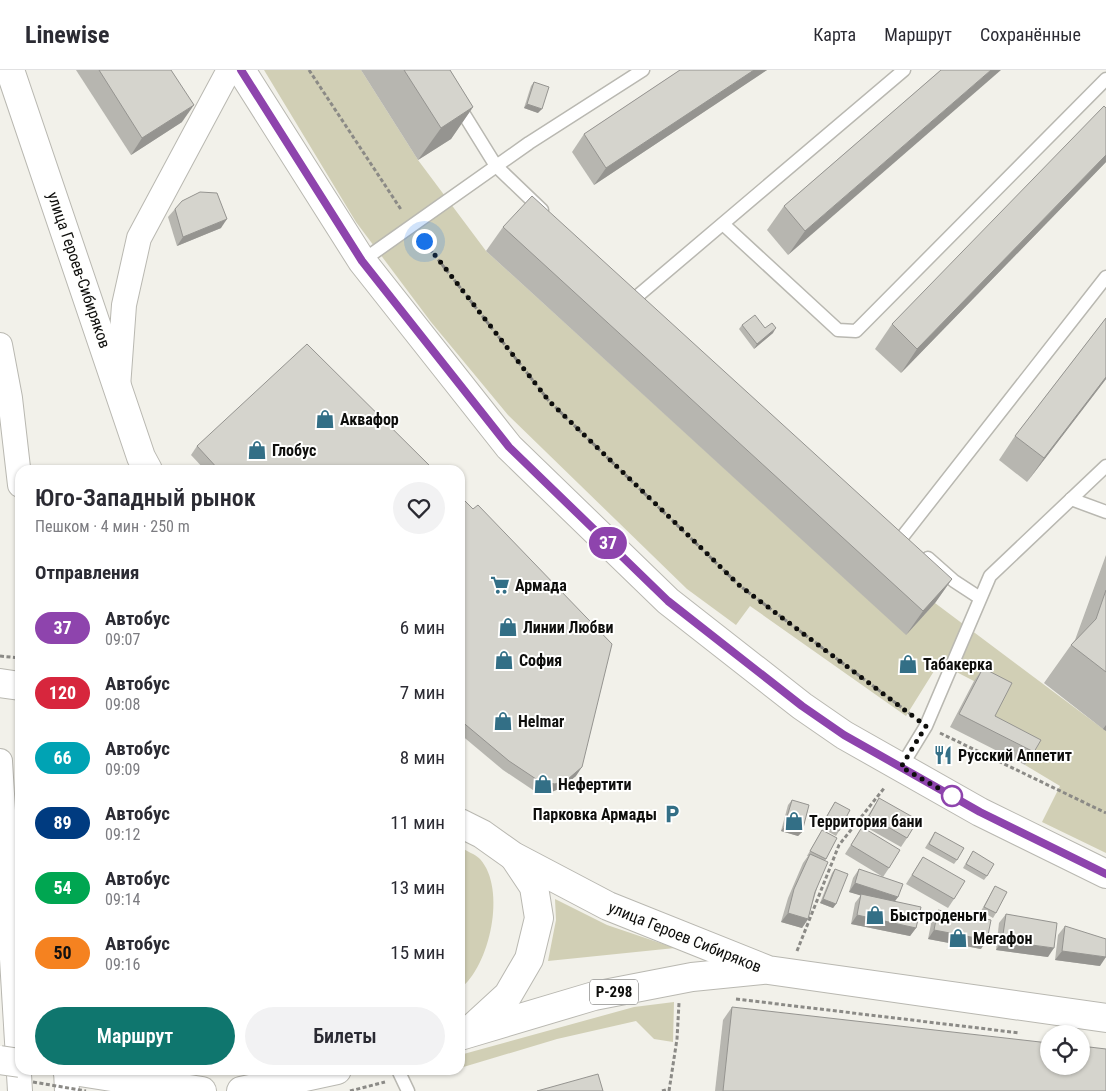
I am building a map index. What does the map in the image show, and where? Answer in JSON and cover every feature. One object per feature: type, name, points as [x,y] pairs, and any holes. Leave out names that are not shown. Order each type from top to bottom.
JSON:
[{"type":"main road","name":"улица Героев-Сибиряков","points":[[10,70],[145,465]]},
{"type":"main road","points":[[241,70],[362,261],[509,447],[668,601],[802,706],[844,735],[950,795],[1106,874]]},
{"type":"main road","points":[[0,683],[15,685]]},
{"type":"main road","name":"Р-298","points":[[471,828],[513,856]]},
{"type":"main road","points":[[465,1032],[508,995],[529,959],[539,918],[534,886],[513,856]]},
{"type":"main road","name":"улица Героев Сибиряков","points":[[513,856],[608,906],[778,972]]},
{"type":"main road","name":"улица Героев Сибиряков","points":[[465,1034],[594,996],[692,977],[778,972]]},
{"type":"main road","name":"Р-298","points":[[778,972],[1106,1018]]},
{"type":"main road","points":[[0,1060],[15,1072]]},
{"type":"main road","points":[[98,1075],[189,1089]]},
{"type":"main road","points":[[242,1091],[314,1075]]},
{"type":"street","points":[[118,387],[124,305],[139,238],[229,70]]},
{"type":"street","points":[[0,345],[10,398],[18,465]]},
{"type":"street","points":[[0,761],[15,968]]},
{"type":"street","points":[[66,1075],[68,1091]]},
{"type":"lane","points":[[362,261],[496,166],[642,70]]},
{"type":"lane","points":[[634,299],[904,70]]},
{"type":"lane","points":[[723,224],[838,330],[856,332],[1106,79]]},
{"type":"lane","points":[[452,96],[496,166],[552,219]]},
{"type":"lane","points":[[980,598],[954,581],[907,539],[1106,277]]},
{"type":"lane","points":[[901,767],[926,726],[990,576],[1065,507],[1071,498],[1106,466]]},
{"type":"lane","points":[[1071,498],[1106,512]]},
{"type":"lane","points":[[400,1075],[408,1091]]},
{"type":"path","points":[[309,70],[412,226],[556,408],[740,586],[926,726],[1106,813]]},
{"type":"path","points":[[0,656],[15,658]]},
{"type":"path","points":[[781,1004],[778,972],[839,845],[901,767]]},
{"type":"path","points":[[662,1091],[669,1090],[677,1039],[679,998]]},
{"type":"path","points":[[733,999],[1029,1034]]},
{"type":"path","points":[[349,1091],[393,1075]]},
{"type":"path","points":[[23,1078],[86,1091]]},
{"type":"shaded area","points":[[264,70],[361,70],[418,160],[486,251],[906,634],[935,603],[1106,731],[1106,853],[1042,822],[1060,786],[1025,765],[1031,753],[986,729],[1003,696],[939,663],[906,716],[750,606],[736,625],[687,589],[508,415],[431,322],[356,222]]},
{"type":"shaded area","points":[[465,850],[480,859],[488,872],[492,889],[493,907],[487,946],[471,978],[465,984]]},
{"type":"shaded area","points":[[555,899],[607,925],[675,948],[548,961],[556,920]]},
{"type":"shaded area","points":[[674,1002],[673,1042],[654,1039],[636,1021],[557,1039],[465,1067],[465,1054],[634,1007]]},
{"type":"building","points":[[99,70],[171,70],[194,105],[142,138]]},
{"type":"building","points":[[404,70],[450,70],[473,107],[441,128]]},
{"type":"building","points":[[680,70],[754,70],[606,168],[584,134]]},
{"type":"building","points":[[941,70],[991,70],[805,231],[784,206]]},
{"type":"building","points":[[534,82],[549,87],[542,109],[527,104]]},
{"type":"building","points":[[1104,106],[1106,108],[1106,155],[917,349],[892,324]]},
{"type":"building","points":[[200,192],[217,193],[227,219],[183,237],[175,209],[182,201]]},
{"type":"building","points":[[532,196],[952,579],[923,611],[503,227]]},
{"type":"building","points":[[755,315],[765,328],[772,323],[776,328],[757,344],[742,325]]},
{"type":"building","points":[[1106,318],[1106,377],[1044,458],[1015,436]]},
{"type":"building","points":[[307,344],[429,465],[214,465],[197,446]]},
{"type":"building","name":"Армада","points":[[465,501],[473,509],[478,505],[612,644],[582,767],[568,779],[555,784],[539,781],[509,761],[465,724]]},
{"type":"building","points":[[1106,590],[1106,672],[1071,645],[1096,619]]},
{"type":"building","points":[[983,668],[1012,683],[995,716],[1041,740],[1034,752],[959,714]]},
{"type":"building","points":[[879,798],[918,820],[907,838],[869,816]]},
{"type":"building","points":[[792,800],[809,805],[802,832],[784,827]]},
{"type":"building","points":[[835,802],[850,810],[839,831],[823,823]]},
{"type":"building","points":[[862,827],[900,850],[889,868],[851,845]]},
{"type":"building","points":[[822,830],[837,838],[826,859],[810,851]]},
{"type":"building","points":[[935,832],[964,848],[957,860],[929,844]]},
{"type":"building","points":[[973,851],[994,864],[987,876],[966,864]]},
{"type":"building","points":[[810,854],[828,862],[815,892],[808,919],[788,913],[794,889]]},
{"type":"building","points":[[923,857],[965,881],[954,899],[912,875]]},
{"type":"building","points":[[835,869],[848,874],[836,904],[823,899]]},
{"type":"building","points":[[859,869],[903,884],[898,897],[855,883]]},
{"type":"building","points":[[995,886],[1007,892],[996,913],[984,907]]},
{"type":"building","points":[[861,894],[921,907],[916,928],[857,915]]},
{"type":"building","points":[[938,910],[991,920],[987,940],[934,930]]},
{"type":"building","points":[[1006,914],[1057,923],[1054,948],[1002,941]]},
{"type":"building","points":[[1065,926],[1106,939],[1106,957],[1062,951]]},
{"type":"building","points":[[732,1007],[1040,1042],[1040,1075],[1090,1075],[1090,1047],[1106,1049],[1106,1091],[723,1091]]},
{"type":"building","points":[[598,1074],[603,1091],[537,1091]]},
{"type":"bus line","name":"37","points":[[241,70],[362,261],[509,447],[668,601],[802,706],[844,735],[980,812],[1106,874]]},
{"type":"place","name":"Аквафор","points":[[325,419]]},
{"type":"place","name":"Глобус","points":[[257,450]]},
{"type":"place","name":"Армада","points":[[500,585]]},
{"type":"place","name":"Линии Любви","points":[[508,627]]},
{"type":"place","name":"София","points":[[504,660]]},
{"type":"place","name":"Табакерка","points":[[908,664]]},
{"type":"place","name":"Helmar","points":[[503,721]]},
{"type":"place","name":"Русский Аппетит","points":[[943,755]]},
{"type":"place","name":"Нефертити","points":[[543,784]]},
{"type":"place","name":"Парковка Армады","points":[[672,814]]},
{"type":"place","name":"Территория бани","points":[[794,821]]},
{"type":"place","name":"Быстроденьги","points":[[875,915]]},
{"type":"place","name":"Мегафон","points":[[958,938]]},
{"type":"route","points":[[424,241],[549,401],[740,586],[926,726],[901,767],[952,796]]}]
